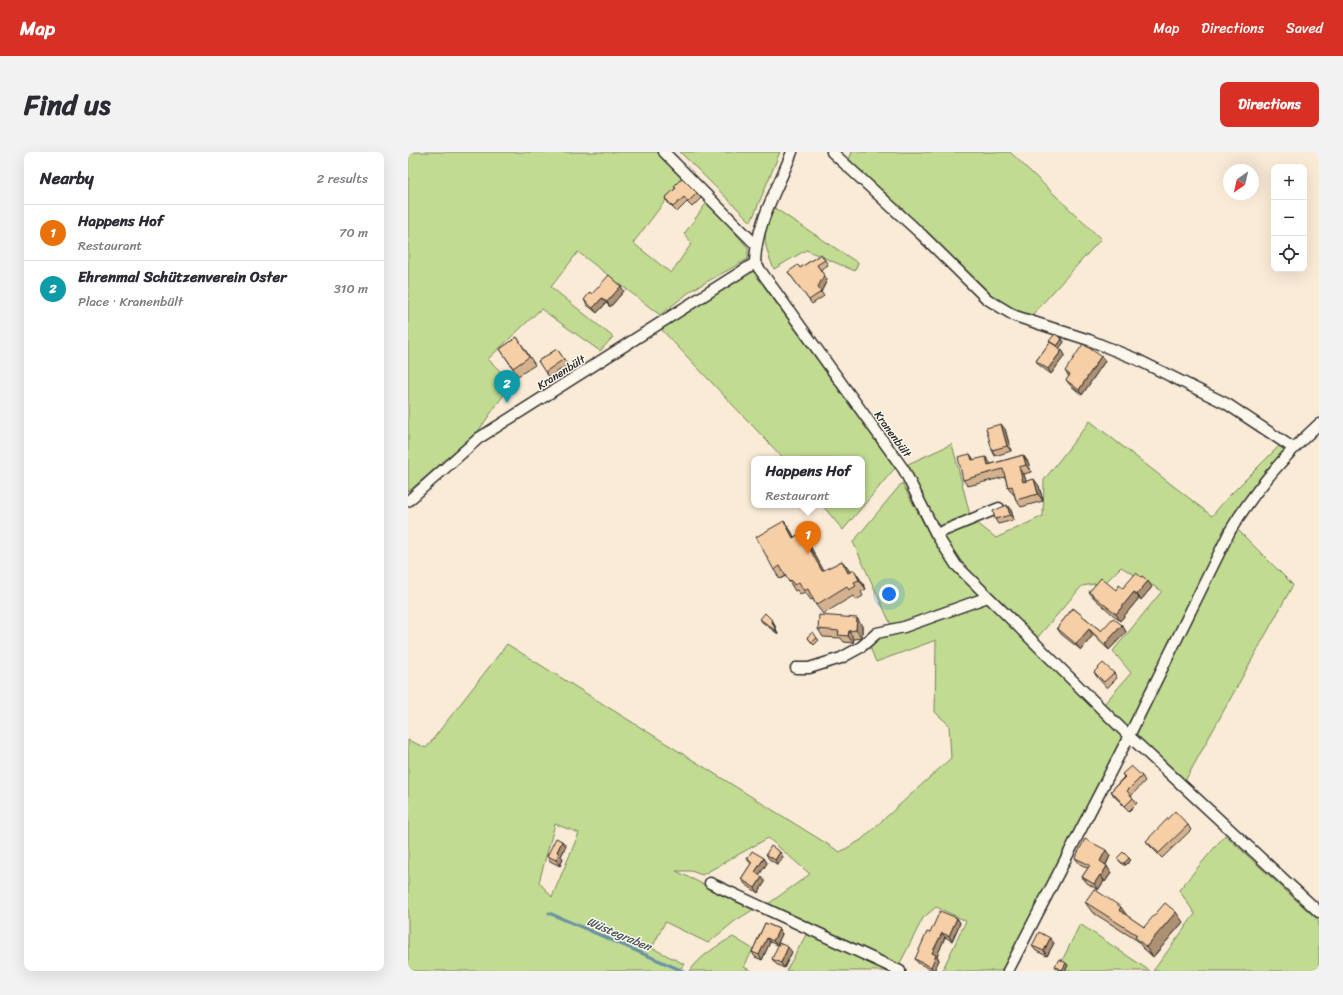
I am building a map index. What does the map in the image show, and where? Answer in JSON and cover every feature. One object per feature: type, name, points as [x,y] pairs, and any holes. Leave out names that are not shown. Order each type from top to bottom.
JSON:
[{"type":"street","points":[[664,152],[756,245]]},
{"type":"street","points":[[755,263],[756,245],[762,222],[792,152]]},
{"type":"street","points":[[832,152],[922,235],[987,299],[1014,316],[1089,340],[1136,359],[1227,404],[1293,448]]},
{"type":"street","name":"Kranenbült","points":[[408,501],[479,438],[755,263],[904,470],[936,534],[956,565],[1129,736],[1319,912]]},
{"type":"street","points":[[1008,971],[1129,736],[1230,531],[1242,511],[1293,448],[1319,424]]},
{"type":"street","points":[[936,534],[1000,508]]},
{"type":"street","points":[[796,668],[809,668],[841,658],[862,648],[877,633],[904,627],[988,597]]},
{"type":"street","points":[[710,883],[900,971]]},
{"type":"green space","points":[[408,152],[663,152],[685,175],[633,243],[671,273],[692,243],[684,234],[708,201],[748,248],[748,259],[692,290],[660,315],[578,252],[551,287],[613,337],[600,351],[541,309],[488,359],[512,383],[479,430],[408,492]]},
{"type":"green space","points":[[680,152],[780,152],[751,222]]},
{"type":"green space","points":[[852,152],[1010,152],[1101,239],[1032,315],[1018,311],[991,295],[849,160]]},
{"type":"green space","points":[[773,207],[858,263],[855,271],[806,250],[774,269],[767,252],[765,238],[767,225]]},
{"type":"green space","points":[[754,269],[895,468],[865,504],[865,456],[781,456],[660,328]]},
{"type":"green space","points":[[1090,421],[1212,516],[1226,499],[1281,444],[1287,449],[1232,521],[1127,729],[1104,704],[1131,673],[1113,651],[1162,591],[1121,567],[1106,582],[1082,586],[1037,638],[961,562],[943,536],[976,522],[996,538],[1043,516],[1044,480]]},
{"type":"green space","points":[[952,444],[970,515],[938,528],[908,464]]},
{"type":"green space","points":[[902,483],[930,535],[952,567],[1122,737],[1003,971],[942,971],[966,921],[936,907],[923,918],[899,965],[768,904],[810,874],[768,838],[702,875],[691,871],[676,871],[754,909],[735,921],[708,943],[665,922],[652,948],[684,964],[679,971],[408,971],[408,740],[426,748],[507,644],[840,852],[861,840],[951,758],[949,725],[935,712],[936,640],[876,662],[867,640],[892,627],[853,542]],"holes":[[[555,824],[579,833],[552,897],[539,882]]]},
{"type":"green space","points":[[825,508],[861,508],[843,530]]},
{"type":"green space","points":[[1237,529],[1293,585],[1185,781],[1135,735]]},
{"type":"green space","points":[[1225,835],[1319,921],[1319,971],[1153,971],[1195,914],[1179,890]]},
{"type":"green space","points":[[1080,924],[1150,971],[1060,971],[1058,969]]},
{"type":"green space","points":[[807,933],[891,971],[786,971]]},
{"type":"green space","points":[[733,937],[753,949],[744,967],[752,971],[690,971],[710,951]]},
{"type":"building","points":[[682,178],[697,193],[688,202],[684,197],[673,207],[665,198],[676,188],[674,186]]},
{"type":"building","points":[[821,254],[825,260],[817,265],[824,275],[818,287],[821,292],[809,300],[788,272],[798,265],[800,268]]},
{"type":"building","points":[[609,275],[621,286],[607,302],[602,298],[593,308],[584,300],[590,292],[592,294]]},
{"type":"building","points":[[1055,334],[1062,339],[1057,346],[1049,341]]},
{"type":"building","points":[[517,337],[529,357],[513,368],[500,349]]},
{"type":"building","points":[[1050,342],[1062,350],[1048,369],[1036,361]]},
{"type":"building","points":[[1083,344],[1101,356],[1079,390],[1066,380],[1070,375],[1065,371]]},
{"type":"building","points":[[557,349],[564,359],[545,372],[538,361]]},
{"type":"building","points":[[1001,424],[1007,446],[992,450],[986,428]]},
{"type":"building","points":[[970,454],[972,460],[986,457],[988,465],[1023,455],[1026,465],[1019,467],[1023,482],[1034,479],[1038,494],[1016,500],[1012,486],[1008,487],[1003,469],[963,480],[958,457]]},
{"type":"building","points":[[1007,505],[1010,515],[995,519],[993,511]]},
{"type":"building","points":[[784,521],[793,538],[801,533],[822,571],[842,561],[848,573],[854,570],[859,580],[854,582],[856,586],[849,590],[847,586],[816,605],[808,589],[804,591],[799,582],[794,585],[791,580],[789,582],[780,566],[774,570],[756,537]]},
{"type":"building","points":[[1136,573],[1148,581],[1137,594],[1134,592],[1116,614],[1089,592],[1101,578],[1116,590],[1119,585],[1123,588]]},
{"type":"building","points":[[1073,608],[1101,631],[1113,618],[1122,625],[1105,644],[1089,629],[1076,644],[1057,628]]},
{"type":"building","points":[[765,613],[771,619],[776,631],[760,619]]},
{"type":"building","points":[[819,615],[857,618],[856,630],[849,631],[848,636],[838,635],[839,631],[818,629]]},
{"type":"building","points":[[813,632],[817,638],[812,642],[807,637]]},
{"type":"building","points":[[1103,663],[1114,673],[1104,682],[1094,672]]},
{"type":"building","points":[[1131,766],[1142,776],[1127,791],[1133,798],[1125,806],[1111,791],[1125,777],[1122,774]]},
{"type":"building","points":[[1175,811],[1188,825],[1159,853],[1146,841]]},
{"type":"building","points":[[556,838],[562,841],[557,852],[559,853],[556,860],[547,856]]},
{"type":"building","points":[[1085,839],[1106,850],[1100,861],[1107,866],[1094,884],[1082,877],[1090,865],[1075,858]]},
{"type":"building","points":[[771,846],[780,852],[775,860],[766,854]]},
{"type":"building","points":[[752,851],[764,858],[755,872],[762,877],[755,888],[741,879],[752,862],[747,859]]},
{"type":"building","points":[[1123,852],[1129,858],[1122,863],[1117,858]]},
{"type":"building","points":[[1094,889],[1121,907],[1119,910],[1144,927],[1165,903],[1176,912],[1146,947],[1135,937],[1137,935],[1085,902]]},
{"type":"building","points":[[940,911],[957,918],[949,936],[942,933],[932,953],[936,955],[931,967],[915,959],[927,932],[930,933]]},
{"type":"building","points":[[765,923],[779,929],[773,941],[767,938],[759,955],[752,952]]},
{"type":"building","points":[[1039,932],[1050,938],[1044,951],[1032,946]]},
{"type":"building","points":[[779,943],[788,947],[781,963],[772,959]]},
{"type":"building","points":[[1059,959],[1066,963],[1062,970],[1055,966]]},
{"type":"waterway","name":"Wüstegraben","points":[[549,913],[683,971]]},
{"type":"place","name":"Ehrenmal Schützenverein Oster","points":[[507,403]]},
{"type":"place","name":"Happens Hof","points":[[808,554]]}]
